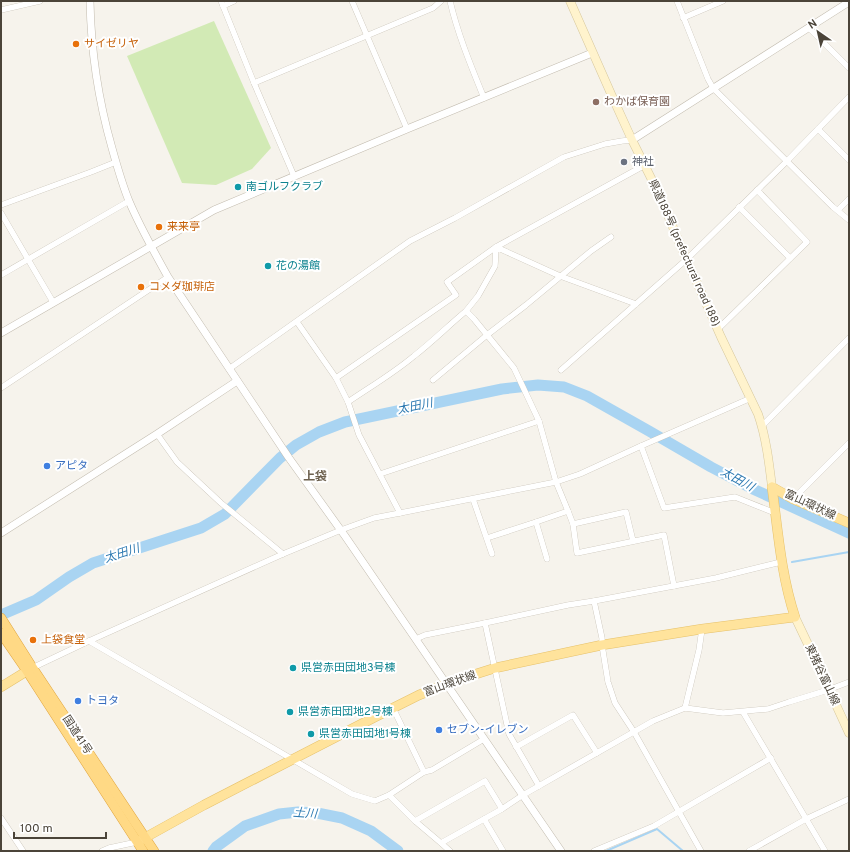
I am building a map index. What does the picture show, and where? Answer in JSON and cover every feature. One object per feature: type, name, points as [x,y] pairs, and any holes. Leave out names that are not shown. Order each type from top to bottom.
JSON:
[{"type":"highway","name":"国道41号","points":[[1,618],[4,630],[141,840],[154,851]]},
{"type":"highway","name":"国道41号","points":[[141,840],[143,851]]},
{"type":"main road","name":"県道188号 (prefectural road 188)","points":[[570,1],[592,54],[661,198],[718,329],[758,414],[762,426],[772,487]]},
{"type":"main road","name":"富山環状線","points":[[772,487],[793,499],[849,523]]},
{"type":"main road","points":[[772,487],[782,562],[794,617]]},
{"type":"main road","name":"富山環状線","points":[[141,840],[204,805],[419,695],[474,674],[495,668],[602,645],[702,629],[794,617]]},
{"type":"main road","name":"東猪谷富山線","points":[[794,617],[849,733]]},
{"type":"main road","points":[[1,687],[30,669]]},
{"type":"street","points":[[1,10],[40,1]]},
{"type":"street","points":[[90,1],[92,46],[96,79],[104,120],[129,201],[168,277],[289,458],[341,530],[561,851]]},
{"type":"street","points":[[234,1],[222,3],[294,176]]},
{"type":"street","points":[[352,1],[407,129]]},
{"type":"street","points":[[254,83],[433,8],[440,1]]},
{"type":"street","points":[[450,1],[469,62],[484,98]]},
{"type":"street","points":[[676,1],[713,88],[786,162],[833,207],[849,220]]},
{"type":"street","points":[[683,18],[723,1]]},
{"type":"street","points":[[230,369],[410,242],[564,157],[605,144],[632,140],[849,2]]},
{"type":"street","points":[[810,28],[849,68]]},
{"type":"street","points":[[1,333],[214,210],[407,129],[592,54]]},
{"type":"street","points":[[561,370],[687,259],[786,162],[849,97]]},
{"type":"street","points":[[818,129],[849,160]]},
{"type":"street","points":[[1,205],[116,162]]},
{"type":"street","points":[[336,378],[456,294],[447,282],[496,247],[645,166]]},
{"type":"street","points":[[718,329],[807,242],[757,190]]},
{"type":"street","points":[[838,210],[849,199]]},
{"type":"street","points":[[1,275],[129,201]]},
{"type":"street","points":[[739,207],[790,258]]},
{"type":"street","points":[[1,213],[53,302]]},
{"type":"street","points":[[433,380],[591,251],[611,237]]},
{"type":"street","points":[[496,247],[560,276],[636,304]]},
{"type":"street","points":[[348,402],[405,363],[466,311],[478,296],[495,266],[496,247]]},
{"type":"street","points":[[1,388],[168,277]]},
{"type":"street","points":[[466,311],[514,368],[539,421],[556,482],[573,524],[577,552],[664,535],[674,586]]},
{"type":"street","points":[[297,322],[336,378],[348,402],[356,426],[400,513]]},
{"type":"street","points":[[762,426],[849,338]]},
{"type":"street","points":[[1,533],[157,434],[237,381]]},
{"type":"street","points":[[30,669],[89,640],[283,554],[341,530],[374,518],[556,482],[580,474],[751,398]]},
{"type":"street","points":[[380,474],[539,421]]},
{"type":"street","points":[[157,434],[177,462],[221,503],[283,554]]},
{"type":"street","points":[[793,499],[849,443]]},
{"type":"street","points":[[641,446],[664,508],[735,497],[776,513]]},
{"type":"street","points":[[473,499],[492,554]]},
{"type":"street","points":[[487,538],[568,511]]},
{"type":"street","points":[[573,524],[626,512],[633,541]]},
{"type":"street","points":[[536,522],[546,559]]},
{"type":"street","points":[[416,639],[425,635],[568,605],[716,578],[782,562]]},
{"type":"street","points":[[594,601],[602,638],[608,682],[615,703],[634,732],[701,851]]},
{"type":"street","points":[[485,623],[509,734],[539,786]]},
{"type":"street","points":[[685,708],[699,650],[702,629]]},
{"type":"street","points":[[89,640],[352,794],[375,801],[389,795],[424,772],[432,770],[484,739]]},
{"type":"street","points":[[441,843],[653,721],[685,708],[723,713],[768,709],[849,682]]},
{"type":"street","points":[[393,708],[424,772]]},
{"type":"street","points":[[743,712],[825,851]]},
{"type":"street","points":[[516,747],[573,714],[597,753]]},
{"type":"street","points":[[594,851],[654,826],[771,758]]},
{"type":"street","points":[[415,821],[485,781],[502,809]]},
{"type":"street","points":[[389,795],[415,821],[450,851]]},
{"type":"street","points":[[749,851],[806,819],[849,799]]},
{"type":"street","points":[[1,818],[23,851]]},
{"type":"street","points":[[484,818],[503,851]]},
{"type":"street","points":[[102,851],[141,840]]},
{"type":"green space","points":[[214,21],[271,148],[252,169],[216,185],[182,183],[127,56]]},
{"type":"waterway","name":"太田川","points":[[1,615],[36,600],[69,577],[93,563],[201,528],[225,514],[280,458],[296,445],[319,432],[345,422],[502,389],[538,385],[564,387],[587,396],[711,467],[753,489],[849,533]]},
{"type":"waterway","points":[[792,562],[849,552]]},
{"type":"waterway","name":"土川","points":[[213,851],[216,847],[245,826],[279,814],[298,812],[317,813],[342,818],[371,831],[398,851]]},
{"type":"waterway","points":[[606,851],[657,829],[683,851]]},
{"type":"place","name":"サイゼリヤ","points":[[76,44]]},
{"type":"place","name":"わかば保育園","points":[[596,102]]},
{"type":"place","name":"神社","points":[[624,162]]},
{"type":"place","name":"南ゴルフクラブ","points":[[238,187]]},
{"type":"place","name":"来来亭","points":[[159,227]]},
{"type":"place","name":"花の湯館","points":[[268,266]]},
{"type":"place","name":"コメダ珈琲店","points":[[141,287]]},
{"type":"place","name":"アピタ","points":[[47,466]]},
{"type":"place","name":"上袋食堂","points":[[33,640]]},
{"type":"place","name":"県営赤田団地3号棟","points":[[293,668]]},
{"type":"place","name":"トヨタ","points":[[78,701]]},
{"type":"place","name":"県営赤田団地2号棟","points":[[290,712]]},
{"type":"place","name":"セブン-イレブン","points":[[439,730]]},
{"type":"place","name":"県営赤田団地1号棟","points":[[311,734]]},
{"type":"district","name":"上袋","points":[[315,477]]}]
